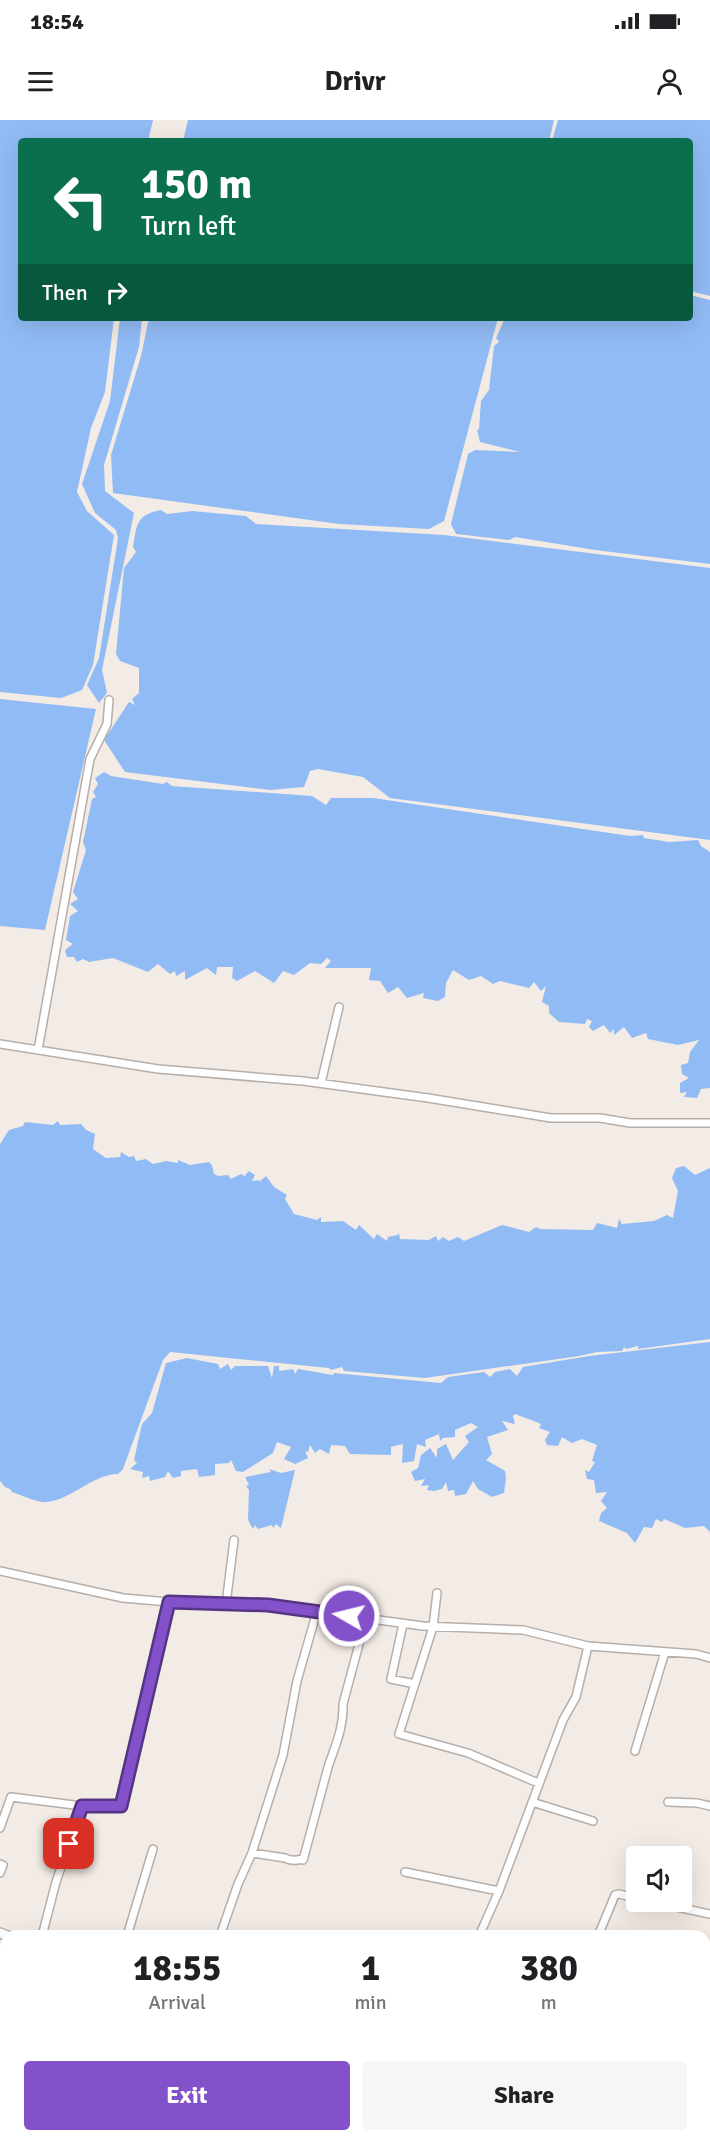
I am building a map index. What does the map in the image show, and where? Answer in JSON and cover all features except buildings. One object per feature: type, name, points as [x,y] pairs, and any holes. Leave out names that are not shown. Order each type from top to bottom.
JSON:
[{"type":"street","points":[[38,1050],[90,759],[107,724],[109,700]]},
{"type":"street","points":[[321,1083],[339,1007]]},
{"type":"street","points":[[0,1044],[158,1069],[321,1083],[551,1118],[600,1118],[630,1123],[710,1123]]},
{"type":"street","points":[[226,1604],[234,1540]]},
{"type":"street","points":[[0,1570],[123,1598],[268,1605],[433,1627],[524,1630],[588,1646],[696,1654],[710,1658]]},
{"type":"street","points":[[437,1593],[433,1627],[399,1734],[468,1753],[538,1783]]},
{"type":"street","points":[[0,1828],[11,1797],[82,1806],[121,1806],[169,1602]]},
{"type":"street","points":[[222,1930],[238,1884],[252,1853],[283,1755],[297,1681],[317,1611]]},
{"type":"street","points":[[252,1853],[296,1861],[303,1859],[344,1717],[343,1704],[366,1618]]},
{"type":"street","points":[[403,1624],[391,1678],[415,1684]]},
{"type":"street","points":[[482,1930],[499,1891],[563,1720],[576,1697],[588,1646]]},
{"type":"street","points":[[635,1751],[665,1652]]},
{"type":"street","points":[[532,1802],[593,1821]]},
{"type":"street","points":[[668,1802],[710,1806]]},
{"type":"street","points":[[44,1930],[56,1882],[82,1806]]},
{"type":"street","points":[[129,1930],[153,1849]]},
{"type":"street","points":[[0,1864],[3,1865],[0,1873]]},
{"type":"street","points":[[405,1872],[499,1891]]},
{"type":"street","points":[[600,1930],[615,1895],[626,1896]]},
{"type":"street","points":[[692,1910],[710,1914]]},
{"type":"water","points":[[0,120],[153,120],[149,138],[18,138],[18,321],[114,321],[105,392],[91,428],[77,492],[87,511],[114,535],[93,665],[82,690],[61,698],[0,692]]},
{"type":"water","points":[[188,120],[554,120],[550,138],[184,138]]},
{"type":"water","points":[[558,120],[710,120],[710,296],[693,292],[693,138],[553,138]]},
{"type":"water","points":[[693,296],[710,300],[710,564],[595,550],[515,537],[509,540],[456,534],[451,524],[468,454],[475,450],[520,452],[480,442],[477,430],[479,429],[481,401],[489,390],[494,346],[499,342],[496,338],[504,321],[693,321]]},
{"type":"water","points":[[120,321],[142,321],[139,347],[104,465],[105,491],[134,513],[102,670],[107,693],[99,703],[87,685],[99,658],[118,538],[116,530],[95,513],[82,484],[110,401]]},
{"type":"water","points":[[148,321],[497,321],[444,521],[429,529],[339,524],[113,493],[111,455],[141,356]]},
{"type":"water","points":[[161,510],[167,514],[192,511],[246,516],[256,524],[444,535],[710,568],[710,840],[390,798],[363,777],[318,769],[310,771],[304,787],[270,790],[125,772],[104,740],[129,702],[135,705],[132,699],[139,693],[139,668],[120,661],[116,654],[124,568],[136,552],[133,547],[139,522],[147,515]]},
{"type":"water","points":[[0,699],[96,709],[45,930],[0,926]]},
{"type":"water","points":[[104,772],[111,776],[163,784],[167,782],[172,786],[312,796],[326,805],[331,798],[373,798],[630,836],[643,835],[644,838],[669,842],[698,840],[701,846],[710,852],[710,1088],[701,1089],[697,1098],[684,1097],[687,1092],[680,1093],[680,1083],[689,1078],[682,1074],[681,1065],[688,1063],[690,1052],[699,1040],[678,1045],[648,1039],[646,1033],[632,1038],[624,1027],[614,1035],[614,1029],[610,1033],[604,1025],[593,1031],[589,1027],[592,1021],[587,1019],[585,1024],[559,1022],[549,1013],[549,1006],[542,1002],[546,986],[541,991],[534,982],[529,988],[500,981],[493,984],[481,976],[469,980],[453,970],[446,983],[445,997],[438,1001],[423,998],[424,993],[407,998],[398,987],[388,993],[380,981],[369,980],[371,968],[325,968],[331,961],[327,958],[321,964],[310,963],[294,975],[283,971],[274,983],[255,971],[237,981],[232,978],[233,967],[217,967],[216,975],[207,968],[185,980],[185,971],[176,976],[175,971],[170,974],[158,964],[148,972],[113,958],[89,962],[83,959],[77,962],[74,957],[67,957],[65,950],[73,944],[66,940],[70,916],[78,911],[70,904],[78,899],[73,892],[86,850],[83,842],[92,799],[96,797],[93,792],[98,784],[95,778]]},
{"type":"water","points":[[58,1121],[60,1125],[81,1124],[86,1130],[95,1134],[93,1149],[106,1158],[120,1157],[121,1152],[129,1157],[134,1156],[136,1161],[146,1159],[153,1164],[166,1161],[178,1163],[178,1160],[190,1165],[209,1162],[214,1174],[228,1175],[231,1179],[241,1174],[246,1177],[249,1171],[255,1175],[252,1181],[260,1180],[259,1182],[266,1176],[274,1187],[287,1195],[285,1199],[294,1214],[317,1220],[321,1217],[321,1222],[343,1221],[356,1230],[359,1225],[374,1239],[377,1234],[387,1241],[388,1237],[399,1233],[400,1239],[429,1240],[436,1236],[438,1241],[443,1237],[449,1241],[458,1237],[464,1241],[502,1225],[529,1232],[536,1227],[593,1230],[597,1223],[617,1228],[619,1219],[622,1224],[654,1221],[667,1215],[673,1218],[678,1191],[672,1178],[676,1168],[684,1166],[695,1175],[710,1168],[710,1339],[638,1349],[638,1346],[626,1349],[624,1347],[622,1351],[597,1352],[425,1378],[344,1371],[342,1367],[331,1370],[170,1352],[163,1360],[123,1469],[118,1474],[108,1475],[62,1498],[43,1502],[32,1499],[12,1492],[0,1481],[0,1144],[9,1130],[23,1126],[25,1122],[53,1125]]},
{"type":"water","points":[[710,1342],[710,1532],[704,1526],[685,1528],[664,1519],[662,1522],[656,1519],[652,1528],[644,1527],[635,1543],[627,1533],[599,1521],[601,1513],[607,1508],[601,1501],[607,1492],[596,1493],[594,1480],[587,1479],[585,1470],[589,1472],[595,1462],[592,1461],[597,1445],[582,1439],[572,1443],[562,1437],[558,1446],[547,1445],[545,1440],[550,1432],[539,1428],[541,1425],[539,1423],[515,1414],[513,1416],[515,1424],[502,1421],[508,1430],[487,1437],[492,1454],[486,1460],[505,1471],[506,1479],[504,1493],[492,1497],[478,1489],[473,1481],[466,1494],[455,1496],[454,1490],[448,1491],[446,1482],[442,1489],[427,1490],[429,1485],[421,1486],[425,1479],[415,1481],[411,1472],[418,1468],[421,1455],[430,1448],[437,1458],[437,1449],[446,1444],[453,1460],[469,1442],[465,1436],[478,1427],[471,1423],[455,1430],[455,1437],[443,1438],[440,1441],[439,1434],[425,1440],[426,1447],[417,1444],[414,1461],[402,1463],[403,1444],[391,1447],[391,1455],[350,1454],[345,1446],[331,1445],[329,1454],[320,1449],[315,1453],[310,1445],[308,1452],[305,1451],[308,1458],[295,1464],[284,1459],[291,1447],[277,1442],[273,1453],[243,1472],[236,1471],[231,1460],[229,1463],[215,1464],[215,1475],[199,1477],[197,1469],[181,1471],[181,1476],[173,1478],[168,1471],[165,1477],[150,1481],[149,1476],[142,1478],[143,1472],[130,1469],[137,1463],[134,1460],[142,1424],[152,1413],[166,1363],[187,1358],[218,1364],[220,1369],[228,1364],[231,1370],[235,1366],[268,1366],[272,1378],[274,1366],[279,1366],[279,1371],[293,1369],[295,1374],[298,1369],[333,1375],[334,1373],[441,1383],[448,1377],[484,1372],[490,1377],[495,1372],[510,1369],[517,1376],[523,1367],[589,1356]]},
{"type":"water","points":[[269,1469],[281,1473],[295,1470],[281,1528],[276,1524],[273,1528],[272,1525],[258,1529],[255,1525],[253,1529],[248,1520],[249,1490],[246,1486],[249,1485],[245,1477],[271,1472]]},
{"type":"route","points":[[69,1844],[82,1806],[121,1806],[169,1602],[268,1605],[349,1616]]}]
